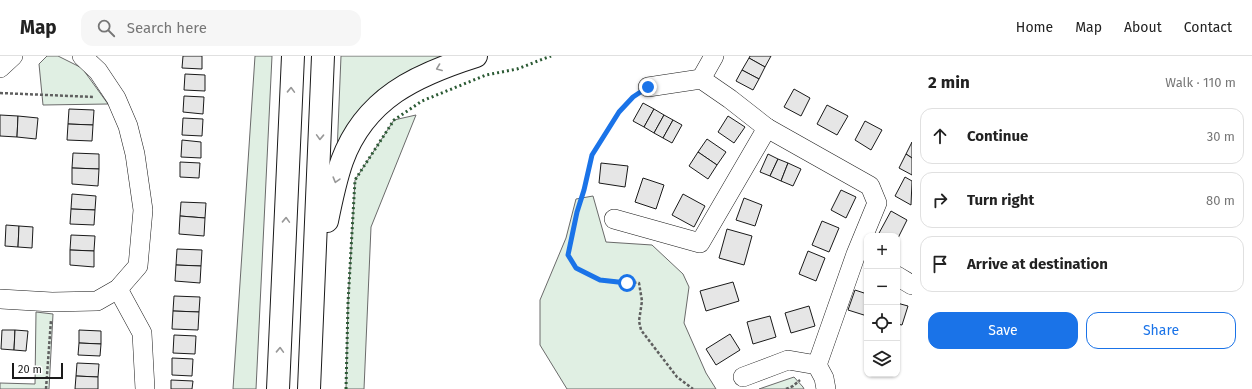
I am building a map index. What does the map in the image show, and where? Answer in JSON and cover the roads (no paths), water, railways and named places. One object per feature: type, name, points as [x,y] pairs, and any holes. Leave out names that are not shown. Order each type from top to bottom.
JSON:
[{"type":"highway","points":[[278,389],[293,56]]},
{"type":"highway","points":[[309,389],[323,56]]},
{"type":"highway","points":[[313,292],[337,177],[351,142],[362,125],[374,110],[402,86],[435,70],[476,56]]},
{"type":"street","points":[[0,68],[13,56]]},
{"type":"street","points":[[0,299],[52,302],[97,301],[118,289],[138,266],[143,210],[135,154],[128,126],[116,98],[98,71],[82,56]]},
{"type":"street","points":[[701,79],[714,56]]},
{"type":"street","points":[[648,87],[701,79],[730,99],[767,128],[870,186],[877,203],[862,257],[817,365]]},
{"type":"street","points":[[614,219],[700,243],[767,128]]},
{"type":"street","points":[[900,278],[912,285]]},
{"type":"street","points":[[118,289],[142,333],[145,389]]},
{"type":"street","points":[[743,377],[788,360],[817,365]]},
{"type":"street","points":[[817,365],[824,378],[826,389]]}]
